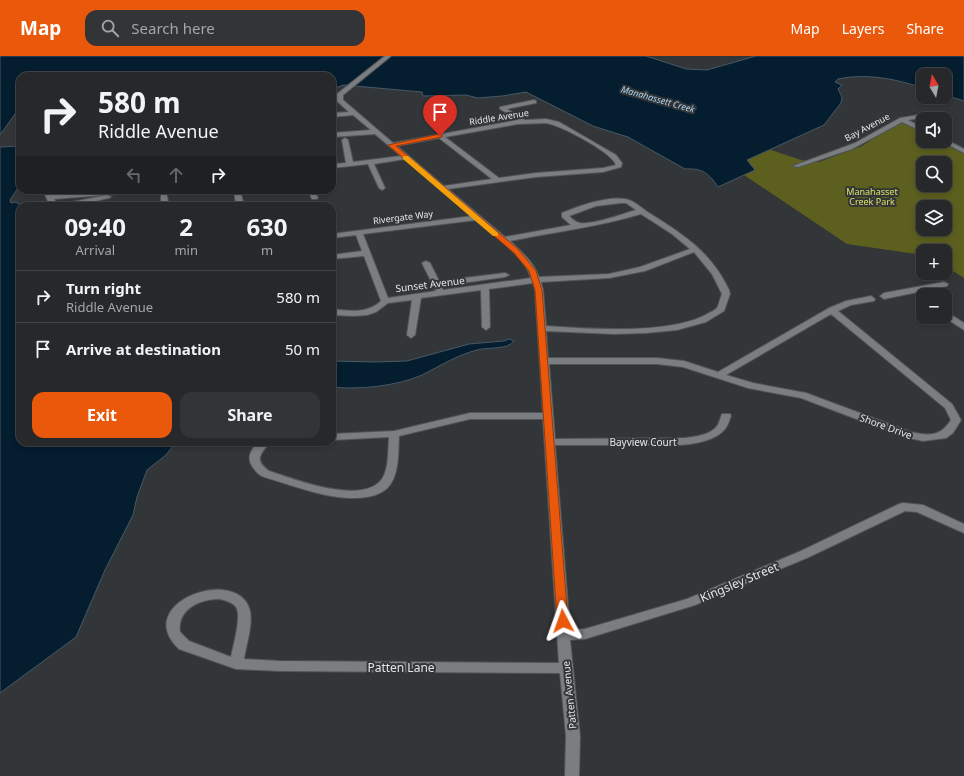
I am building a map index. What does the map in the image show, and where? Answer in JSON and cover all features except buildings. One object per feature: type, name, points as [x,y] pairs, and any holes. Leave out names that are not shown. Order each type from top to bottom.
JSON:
[{"type":"street","name":"Patten Avenue","points":[[388,56],[340,94],[339,100],[528,263],[533,271],[539,290],[566,668],[573,736],[572,776]]},
{"type":"street","name":"Riddle Avenue","points":[[514,106],[534,102]]},
{"type":"street","points":[[514,106],[502,108],[523,121]]},
{"type":"street","name":"Riddle Avenue","points":[[514,106],[520,110]]},
{"type":"street","points":[[336,115],[354,113]]},
{"type":"street","name":"Riddle Avenue","points":[[526,113],[537,120]]},
{"type":"street","name":"Bay Avenue","points":[[796,166],[858,144],[893,122],[916,117]]},
{"type":"street","points":[[902,119],[916,126]]},
{"type":"street","points":[[441,188],[497,180],[603,170],[619,166],[619,161],[614,156],[585,138],[557,123],[537,120]]},
{"type":"street","name":"Riddle Avenue","points":[[391,145],[523,121],[537,120]]},
{"type":"street","points":[[336,135],[375,132]]},
{"type":"street","points":[[440,136],[497,180]]},
{"type":"street","points":[[345,140],[350,164]]},
{"type":"street","points":[[952,145],[964,151]]},
{"type":"street","points":[[336,166],[404,157]]},
{"type":"street","points":[[370,162],[382,188]]},
{"type":"street","points":[[84,202],[116,194]]},
{"type":"street","points":[[312,194],[314,198]]},
{"type":"street","points":[[542,328],[585,332],[630,332],[682,326],[711,316],[721,308],[725,302],[726,292],[708,262],[696,249],[678,234],[628,202],[620,201],[586,207],[565,215],[571,222],[578,225]]},
{"type":"street","points":[[503,240],[578,225],[610,221],[642,211]]},
{"type":"street","name":"Rivergate Way","points":[[336,236],[477,218]]},
{"type":"street","points":[[358,233],[385,301]]},
{"type":"street","name":"Sunset Avenue","points":[[336,312],[373,312],[385,301],[535,280],[593,278],[625,274],[696,249]]},
{"type":"street","points":[[336,257],[366,253]]},
{"type":"street","points":[[426,263],[441,293]]},
{"type":"street","points":[[437,284],[506,275]]},
{"type":"street","points":[[884,296],[944,284]]},
{"type":"street","points":[[485,288],[486,327]]},
{"type":"street","points":[[411,335],[417,296]]},
{"type":"street","points":[[719,375],[832,310],[849,303],[871,299]]},
{"type":"street","name":"Shore Drive","points":[[544,361],[667,361],[684,364],[751,386],[803,395],[912,436],[923,438],[937,437],[949,431],[956,420],[949,406],[832,310]]},
{"type":"street","points":[[952,319],[964,327]]},
{"type":"street","points":[[336,437],[394,434],[470,416],[548,416]]},
{"type":"street","name":"Bayview Court","points":[[550,442],[680,442],[694,440],[713,433],[721,428],[726,416]]},
{"type":"street","points":[[261,446],[255,452],[254,459],[259,469],[266,473],[332,493],[362,494],[375,490],[388,479],[394,434]]},
{"type":"street","name":"Kingsley Street","points":[[564,635],[585,634],[691,602],[805,554],[903,507],[908,506],[919,508],[964,529]]},
{"type":"street","name":"Patten Lane","points":[[236,664],[245,616],[243,607],[238,601],[229,596],[219,594],[209,595],[191,601],[181,609],[175,616],[172,626],[172,632],[177,640],[184,645],[236,664],[287,666],[566,668]]},
{"type":"green space","name":"Manahasset Creek Park","points":[[900,123],[907,124],[916,129],[916,148],[952,148],[964,154],[964,278],[952,270],[952,244],[916,244],[916,254],[847,244],[744,175],[755,170],[747,160],[768,149],[801,160],[819,162],[862,146],[895,124]]},
{"type":"water","name":"Manahassett Creek","points":[[0,56],[646,56],[686,69],[707,70],[756,56],[964,56],[964,101],[952,97],[952,68],[916,68],[916,86],[871,77],[849,77],[838,79],[835,82],[842,85],[838,89],[842,97],[841,103],[824,125],[747,160],[755,170],[718,187],[704,172],[696,169],[685,169],[628,137],[593,126],[526,92],[478,98],[466,95],[423,96],[422,92],[344,85],[336,88],[336,72],[16,72],[16,113],[0,135]]},
{"type":"water","points":[[16,146],[16,191],[10,200],[11,203],[16,202],[16,446],[173,446],[166,455],[147,470],[137,497],[133,515],[105,570],[76,637],[0,693],[0,147]]},
{"type":"water","points":[[509,339],[514,341],[507,346],[481,349],[470,352],[412,379],[378,386],[354,388],[336,387],[336,361],[407,361],[469,344],[504,341]]},
{"type":"slow traffic","points":[[406,158],[496,234]]},
{"type":"route","points":[[440,136],[391,145],[517,251],[533,271],[539,290],[563,621]]}]
